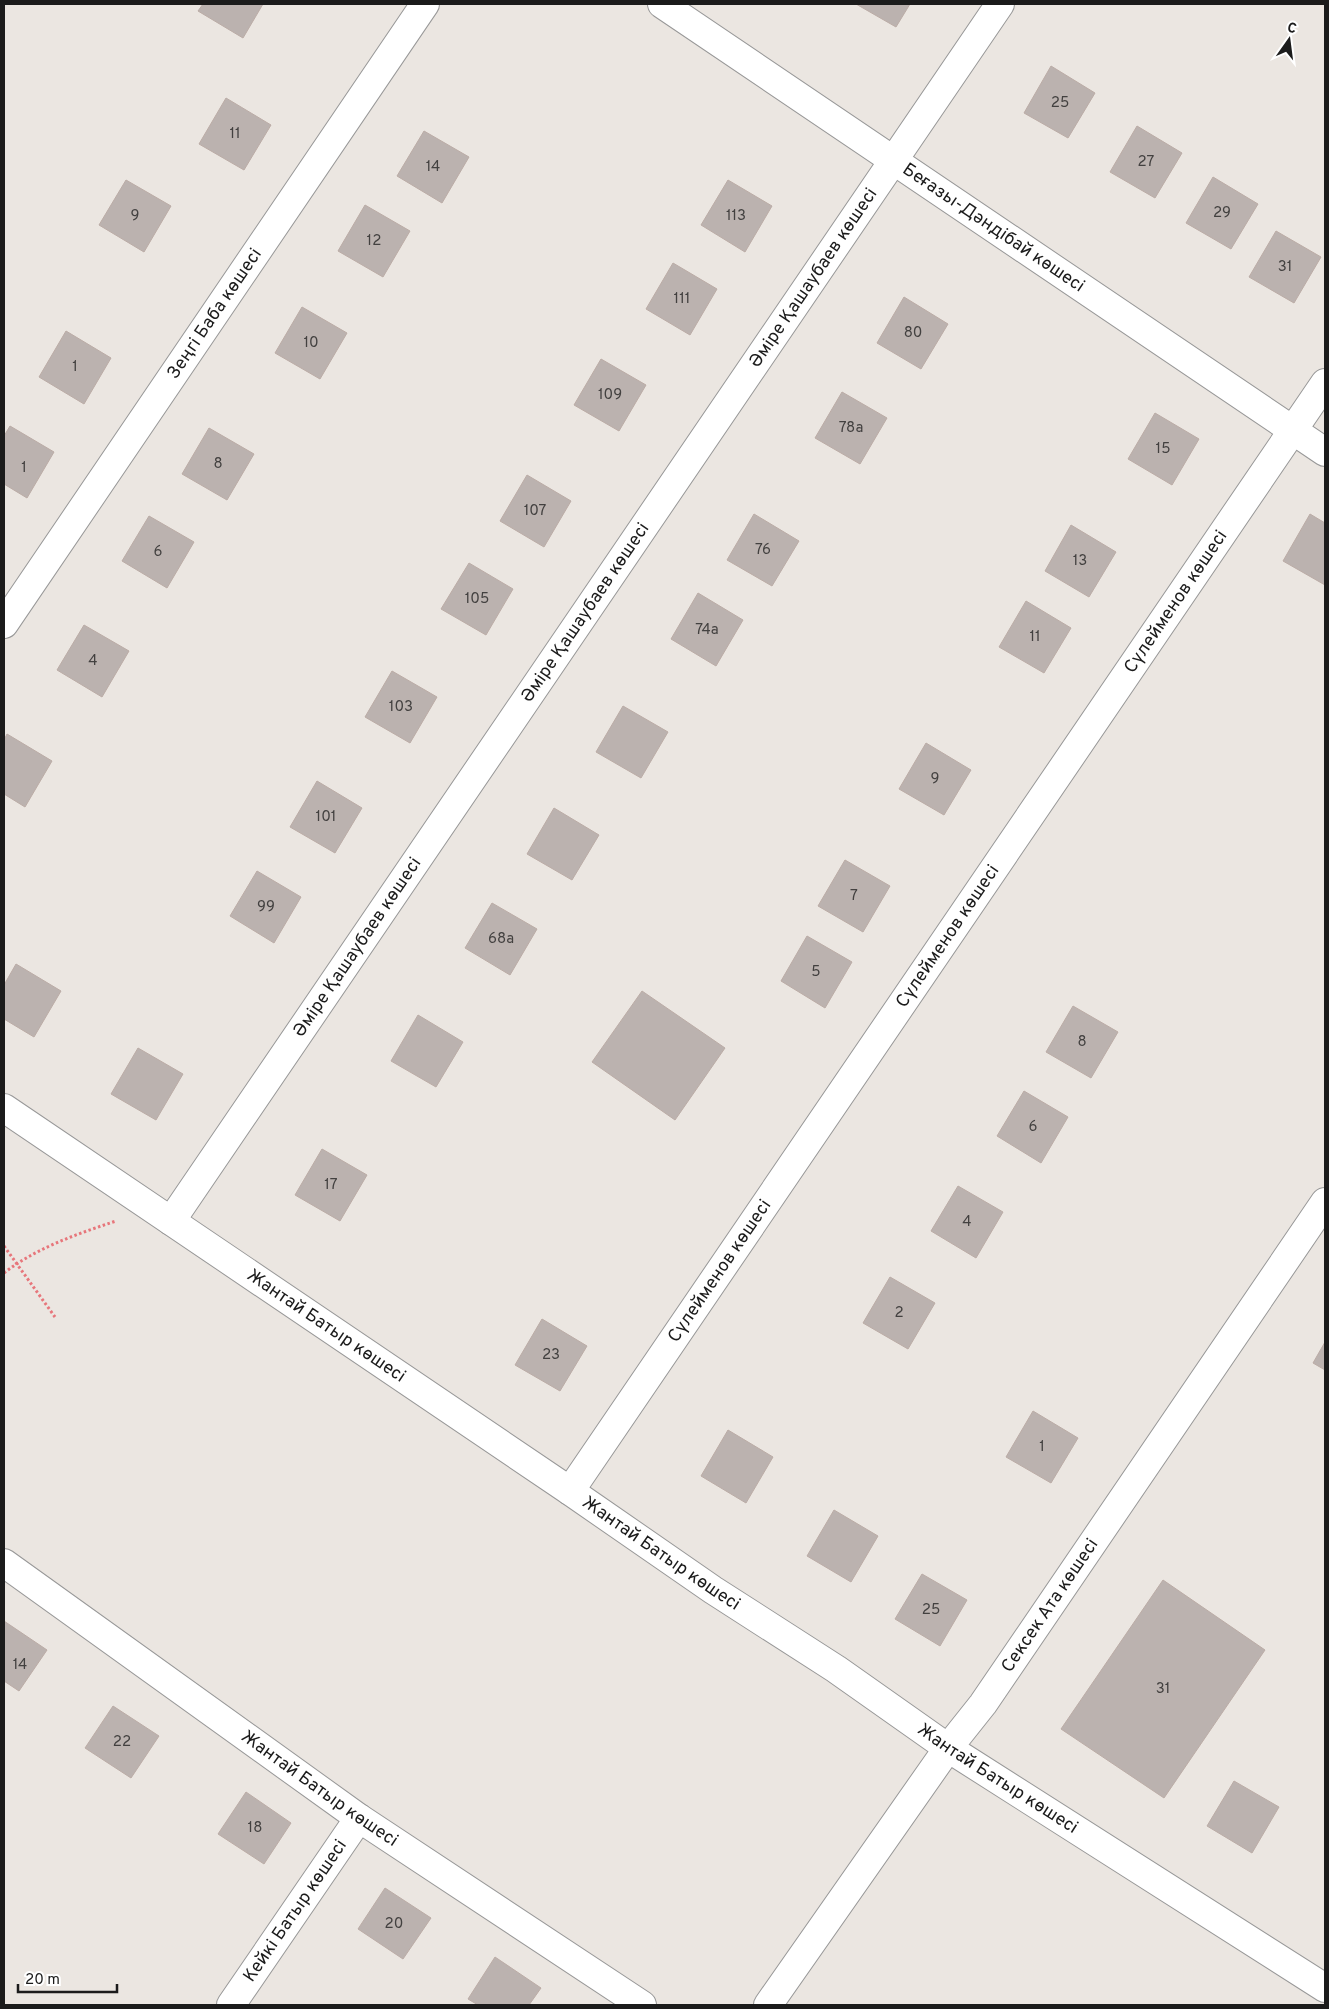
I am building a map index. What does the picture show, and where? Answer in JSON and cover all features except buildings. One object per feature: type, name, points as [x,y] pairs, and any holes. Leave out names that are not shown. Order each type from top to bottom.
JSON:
[{"type":"street","name":"Зеңгі Баба көшесі","points":[[4,624],[425,4]]},
{"type":"street","name":"Беғазы-Дәндібай көшесі","points":[[662,4],[1325,452]]},
{"type":"street","name":"Әміре Қашаубаев көшесі","points":[[162,1215],[1000,4]]},
{"type":"street","name":"Сүлейменов көшесі","points":[[570,1491],[1325,383]]},
{"type":"street","name":"Жантай Батыр көшесі","points":[[4,1108],[714,1590],[836,1669],[948,1748],[1325,1988]]},
{"type":"street","name":"Сексек Ата көшесі","points":[[768,2005],[948,1748],[983,1704],[1325,1202]]},
{"type":"street","name":"Жантай Батыр көшесі","points":[[4,1563],[359,1818],[642,2005]]},
{"type":"street","name":"Кейкі Батыр көшесі","points":[[231,2005],[359,1818]]},
{"type":"path","points":[[4,1273],[17,1263],[72,1236],[162,1215]]},
{"type":"path","points":[[4,1246],[55,1317]]}]
